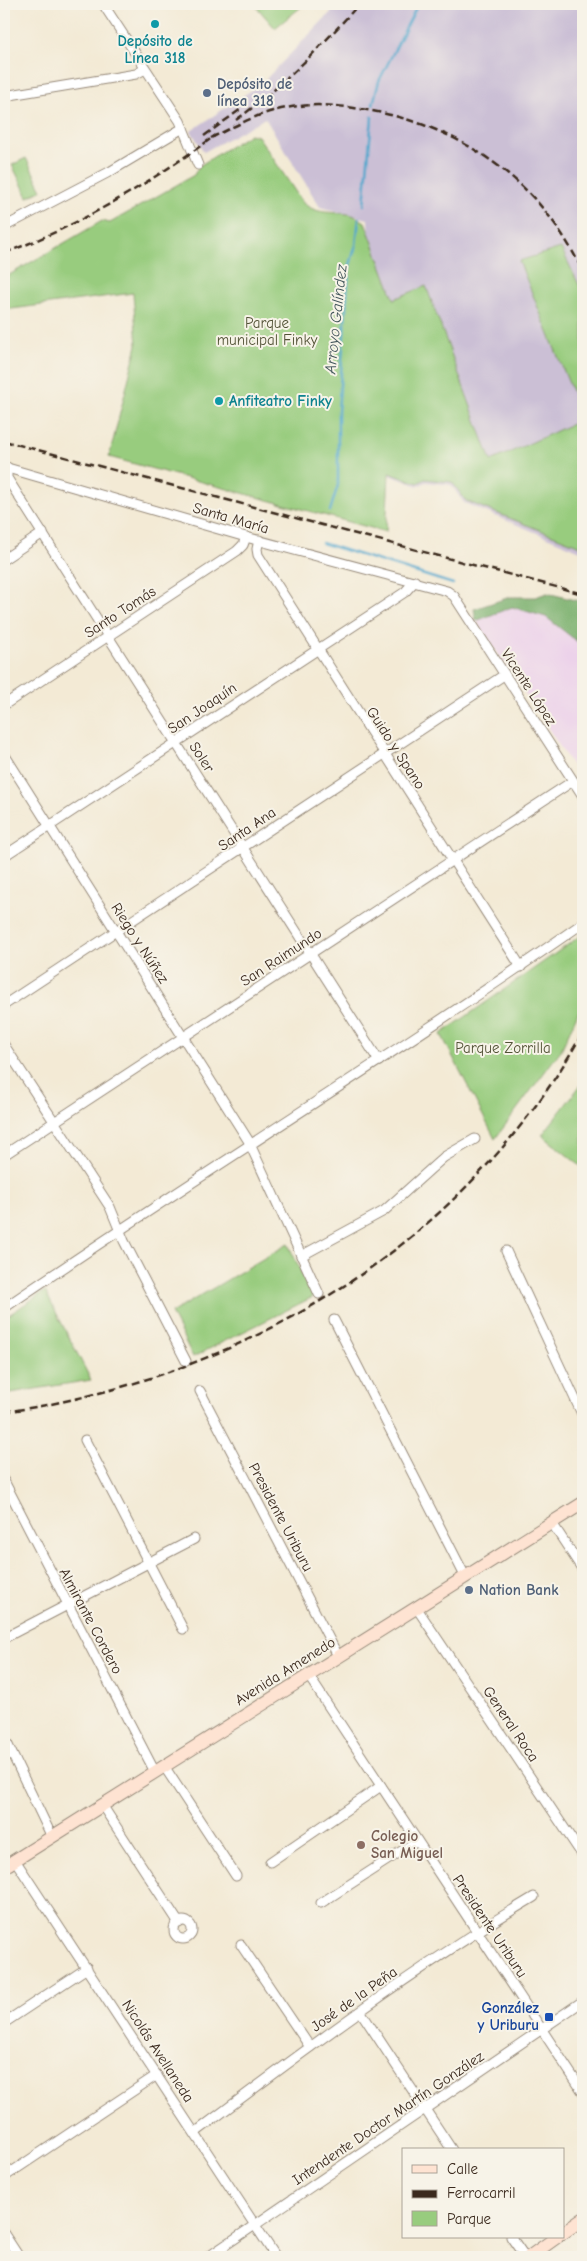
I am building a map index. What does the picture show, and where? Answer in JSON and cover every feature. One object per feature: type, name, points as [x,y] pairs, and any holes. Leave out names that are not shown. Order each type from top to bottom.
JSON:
[{"type":"street","points":[[103,4],[183,128],[198,165]]},
{"type":"street","points":[[4,96],[136,74],[145,69]]},
{"type":"street","points":[[4,227],[111,171],[183,128]]},
{"type":"street","name":"Soler","points":[[5,467],[7,478],[245,848],[379,1061]]},
{"type":"street","name":"Santa María","points":[[5,467],[246,537],[415,581],[451,594]]},
{"type":"street","points":[[4,559],[43,533]]},
{"type":"street","name":"Santo Tomás","points":[[4,705],[237,552],[243,545],[246,537]]},
{"type":"street","name":"Guido y Spano","points":[[259,540],[256,549],[258,555],[383,754],[521,967]]},
{"type":"street","name":"San Joaquín","points":[[4,856],[405,592],[415,581]]},
{"type":"street","name":"Vicente López","points":[[451,594],[583,796]]},
{"type":"street","name":"Santa Ana","points":[[4,1005],[245,848],[383,754],[504,675]]},
{"type":"street","name":"Riego y Núñez","points":[[4,754],[251,1146]]},
{"type":"street","name":"San Raimundo","points":[[4,1155],[573,781]]},
{"type":"street","points":[[4,1308],[119,1229],[251,1146],[521,967],[583,923]]},
{"type":"street","points":[[4,1045],[110,1207],[119,1229],[186,1361]]},
{"type":"street","points":[[301,1256],[384,1211],[444,1157],[476,1139]]},
{"type":"street","points":[[251,1146],[319,1294]]},
{"type":"street","points":[[506,1251],[583,1416]]},
{"type":"street","points":[[334,1320],[466,1576]]},
{"type":"street","name":"Presidente Uriburu","points":[[200,1391],[338,1656]]},
{"type":"street","points":[[85,1440],[183,1629]]},
{"type":"street","name":"Almirante Cordero","points":[[4,1481],[67,1605],[160,1769],[236,1876]]},
{"type":"street","name":"Avenida Amenedo","points":[[4,1867],[583,1502]]},
{"type":"street","points":[[552,1522],[583,1570]]},
{"type":"street","points":[[4,1638],[194,1539]]},
{"type":"street","name":"General Roca","points":[[416,1607],[583,1856]]},
{"type":"street","name":"Presidente Uriburu","points":[[308,1675],[583,2092]]},
{"type":"street","points":[[4,1737],[52,1836]]},
{"type":"street","points":[[270,1862],[381,1786]]},
{"type":"street","points":[[102,1805],[178,1923]]},
{"type":"street","points":[[322,1903],[417,1841]]},
{"type":"street","name":"Nicolás Avellaneda","points":[[15,1860],[196,2132],[276,2257]]},
{"type":"street","name":"José de la Peña","points":[[196,2132],[310,2047],[477,1931],[534,1897]]},
{"type":"street","points":[[241,1945],[310,2047]]},
{"type":"street","points":[[4,2023],[87,1968]]},
{"type":"street","name":"Intendente Doctor Martín González","points":[[208,2257],[583,2002]]},
{"type":"street","points":[[361,2012],[451,2148]]},
{"type":"street","points":[[4,2177],[157,2075]]},
{"type":"street","points":[[564,2232],[583,2218]]},
{"type":"street","points":[[4,2234],[19,2257]]},
{"type":"street","points":[[512,2238],[525,2257]]},
{"type":"street","points":[[529,2257],[556,2238]]},
{"type":"shaded area","points":[[339,4],[583,4],[583,552],[464,503],[451,485],[426,482],[418,486],[376,470],[368,219],[320,207],[265,118],[204,152],[191,131],[262,83]]},
{"type":"shaded area","points":[[512,607],[546,617],[583,646],[583,783],[476,621]]},
{"type":"green space","points":[[254,4],[305,4],[275,28]]},
{"type":"green space","name":"Parque municipal Finky","points":[[250,134],[258,136],[303,203],[308,207],[324,212],[352,215],[365,222],[394,299],[426,286],[491,461],[583,419],[583,547],[466,501],[452,482],[425,479],[418,483],[389,473],[386,532],[109,457],[137,345],[133,293],[4,310],[4,278],[102,221],[110,223],[194,175],[199,166]]},
{"type":"green space","points":[[26,158],[42,190],[28,197],[12,165]]},
{"type":"green space","points":[[561,248],[583,293],[583,418],[519,261]]},
{"type":"green space","points":[[547,593],[583,602],[583,646],[546,617],[512,607],[476,621],[474,609],[510,597],[535,597]]},
{"type":"green space","name":"Parque Zorrilla","points":[[583,934],[583,1002],[561,1050],[495,1139],[441,1034]]},
{"type":"green space","points":[[583,1082],[583,1168],[542,1135]]},
{"type":"green space","points":[[288,1244],[313,1297],[193,1357],[171,1313]]},
{"type":"green space","points":[[45,1291],[91,1380],[4,1394],[4,1318]]},
{"type":"waterway","name":"Arroyo Galíndez","points":[[373,104],[379,81],[418,4]]},
{"type":"waterway","name":"Arroyo Galíndez","points":[[364,205],[372,117]]},
{"type":"waterway","name":"Arroyo Galíndez","points":[[330,511],[338,485],[338,412],[349,268],[356,245],[359,218]]},
{"type":"waterway","name":"Arroyo Galíndez","points":[[322,543],[453,584]]},
{"type":"railway","points":[[236,120],[301,65],[359,4]]},
{"type":"railway","points":[[211,138],[265,113],[284,108],[327,105],[396,116],[430,128],[463,143],[492,162],[520,184],[544,210],[565,239],[583,272]]},
{"type":"railway","points":[[204,136],[241,109]]},
{"type":"railway","points":[[4,253],[60,230],[114,202],[216,135]]},
{"type":"railway","points":[[4,441],[583,594]]},
{"type":"railway","points":[[4,1412],[93,1395],[179,1368],[261,1333],[338,1290],[411,1237],[476,1177],[534,1108],[583,1032]]},
{"type":"place","name":"Depósito de Línea 318","points":[[155,24]]},
{"type":"place","name":"Depósito de línea 318","points":[[207,93]]},
{"type":"place","name":"Anfiteatro Finky","points":[[219,401]]},
{"type":"place","name":"Nation Bank","points":[[469,1590]]},
{"type":"place","name":"Colegio San Miguel","points":[[361,1845]]},
{"type":"place","name":"González y Uriburu","points":[[549,2017]]}]
